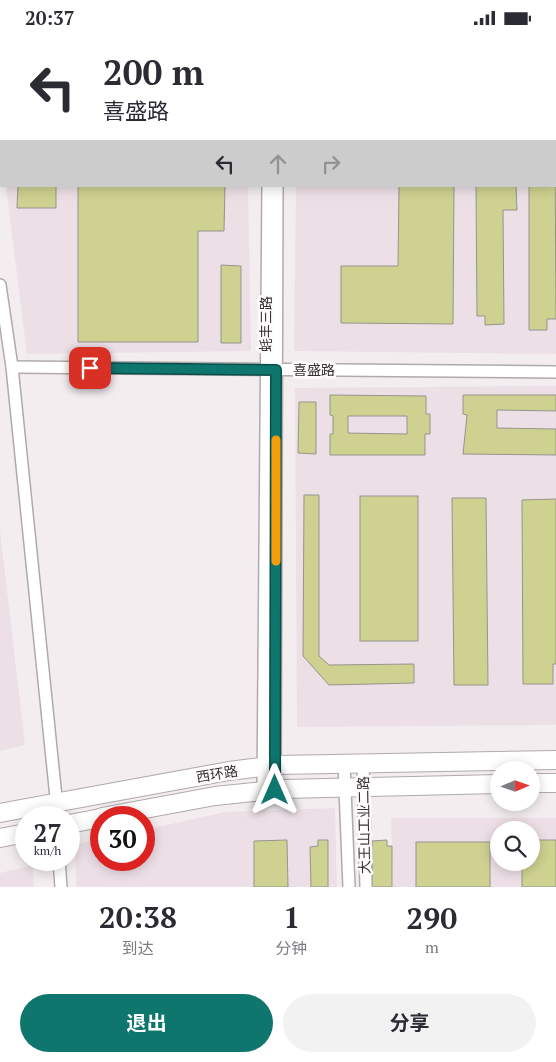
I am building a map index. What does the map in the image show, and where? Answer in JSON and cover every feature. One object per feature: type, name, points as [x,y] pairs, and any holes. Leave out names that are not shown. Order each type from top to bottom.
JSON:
[{"type":"main road","name":"西环路","points":[[71,806],[229,771],[269,767],[363,763],[556,760]]},
{"type":"main road","name":"西环路","points":[[155,808],[215,796],[269,791],[364,786],[490,783]]},
{"type":"main road","points":[[540,783],[556,783]]},
{"type":"main road","name":"西环路","points":[[0,813],[15,812]]},
{"type":"main road","points":[[0,838],[15,835]]},
{"type":"street","name":"蚝丰三路","points":[[268,187],[271,370],[269,791]]},
{"type":"street","name":"蚝丰三路","points":[[271,370],[277,187]]},
{"type":"street","points":[[0,285],[12,367],[57,806]]},
{"type":"street","name":"喜盛路","points":[[12,367],[556,372]]},
{"type":"street","name":"大王山工业二路","points":[[363,763],[366,887]]},
{"type":"street","name":"大王山工业二路","points":[[344,764],[349,887]]},
{"type":"street","points":[[60,871],[61,887]]},
{"type":"shaded area","points":[[6,187],[248,187],[251,351],[27,354]]},
{"type":"shaded area","points":[[296,187],[556,187],[556,354],[294,351]]},
{"type":"shaded area","points":[[556,386],[556,725],[297,727],[295,388]]},
{"type":"shaded area","points":[[0,530],[25,745],[0,751]]},
{"type":"shaded area","points":[[335,808],[337,887],[77,887],[76,871],[80,871],[80,844],[90,841],[90,871],[155,871],[155,828],[225,812]]},
{"type":"shaded area","points":[[391,818],[556,818],[556,887],[393,887]]},
{"type":"shaded area","points":[[15,869],[15,871],[33,871],[34,887],[0,887],[0,873]]},
{"type":"building","points":[[18,187],[56,187],[56,208],[17,208]]},
{"type":"building","points":[[78,187],[225,187],[224,231],[198,231],[198,342],[78,342]]},
{"type":"building","points":[[399,187],[454,187],[453,324],[341,323],[341,266],[398,266]]},
{"type":"building","points":[[476,187],[516,187],[517,210],[503,210],[504,324],[485,325],[485,316],[477,316]]},
{"type":"building","points":[[529,187],[555,187],[556,319],[547,319],[547,330],[529,330]]},
{"type":"building","points":[[221,265],[241,266],[241,343],[221,343]]},
{"type":"building","points":[[330,395],[426,396],[426,414],[430,414],[430,434],[425,434],[425,455],[330,455],[330,434],[333,434],[333,416],[330,415]],"holes":[[[348,416],[407,416],[407,434],[348,433]]]},
{"type":"building","points":[[463,395],[556,395],[556,411],[497,410],[497,428],[556,429],[556,455],[463,454],[467,415],[463,414]]},
{"type":"building","points":[[299,402],[316,402],[316,454],[298,453]]},
{"type":"building","points":[[304,495],[319,495],[319,656],[329,665],[414,664],[414,683],[329,685],[303,656]]},
{"type":"building","points":[[360,496],[418,496],[418,641],[360,641]]},
{"type":"building","points":[[452,498],[486,498],[488,685],[454,685]]},
{"type":"building","points":[[556,499],[556,664],[553,664],[553,684],[523,684],[522,500]]},
{"type":"building","points":[[287,840],[288,887],[254,887],[254,841]]},
{"type":"building","points":[[318,840],[328,840],[328,887],[311,887],[310,847],[318,846]]},
{"type":"building","points":[[387,840],[387,846],[392,846],[392,887],[372,887],[372,841]]},
{"type":"building","points":[[540,840],[556,840],[556,887],[522,887],[522,871],[540,871]]},
{"type":"building","points":[[416,842],[490,842],[490,887],[416,887]]},
{"type":"slow traffic","points":[[276,440],[276,561]]},
{"type":"route","points":[[90,368],[276,370],[275,790]]}]
